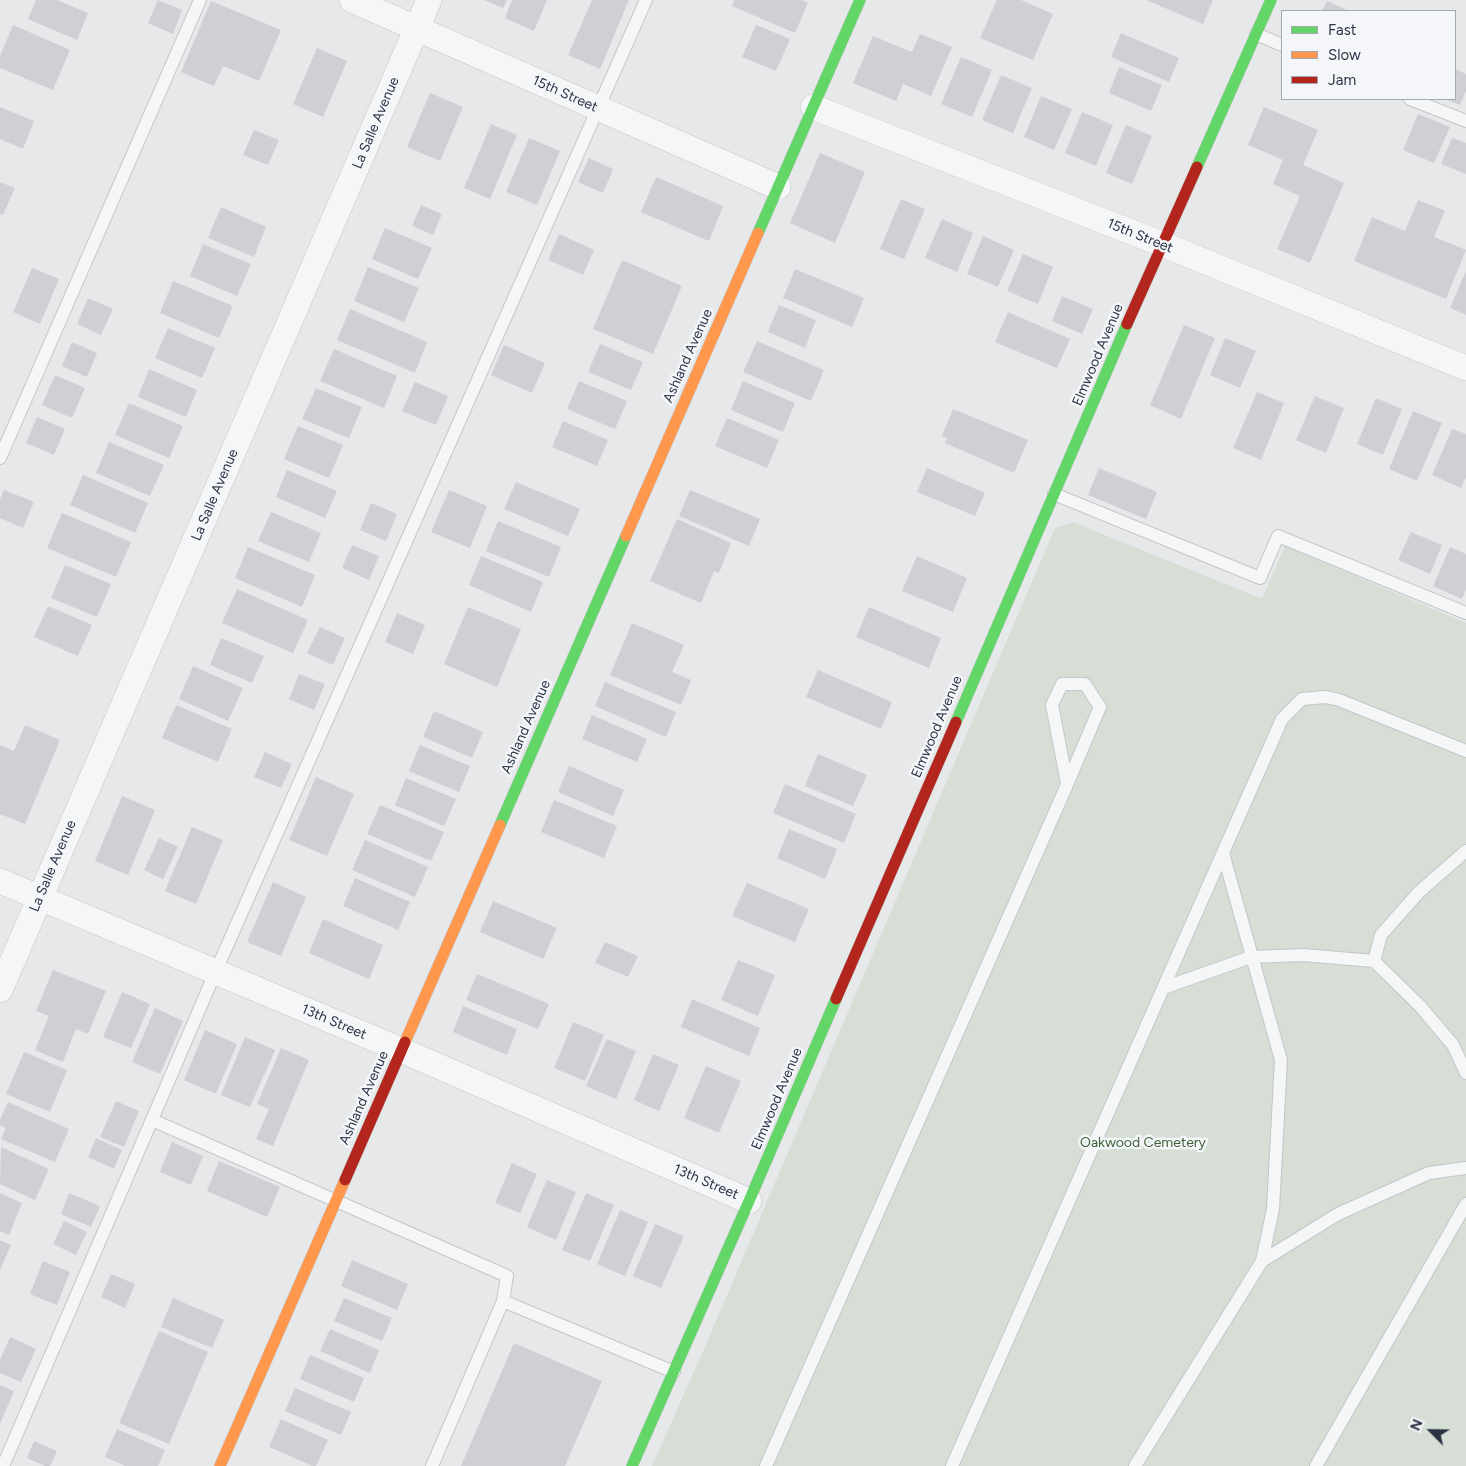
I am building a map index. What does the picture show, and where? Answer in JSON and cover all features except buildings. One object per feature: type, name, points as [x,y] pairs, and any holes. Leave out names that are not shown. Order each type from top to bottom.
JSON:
[{"type":"street","name":"15th Street","points":[[352,0],[778,187]]},
{"type":"street","name":"La Salle Avenue","points":[[0,990],[430,0]]},
{"type":"street","name":"Ashland Avenue","points":[[220,1466],[860,0]]},
{"type":"street","name":"Elmwood Avenue","points":[[632,1466],[1162,244],[1271,0]]},
{"type":"street","name":"15th Street","points":[[813,107],[1162,244],[1466,368]]},
{"type":"street","name":"13th Street","points":[[0,881],[401,1050],[749,1200]]},
{"type":"lane","points":[[0,458],[200,0]]},
{"type":"lane","points":[[4,1466],[215,973],[646,0]]},
{"type":"lane","points":[[1256,34],[1281,45]]},
{"type":"lane","points":[[1413,100],[1466,121]]},
{"type":"lane","points":[[1054,494],[1260,578],[1278,536],[1466,613]]},
{"type":"lane","points":[[766,1466],[1067,783],[1100,707],[1085,684],[1062,684],[1052,705],[1067,783]]},
{"type":"lane","points":[[952,1466],[1282,720],[1302,699],[1326,697],[1339,700],[1466,751]]},
{"type":"lane","points":[[1374,960],[1381,935],[1419,892],[1466,851]]},
{"type":"lane","points":[[1135,1466],[1262,1261],[1273,1209],[1281,1060],[1223,853]]},
{"type":"lane","points":[[1163,988],[1251,957],[1303,954],[1374,960],[1420,1006],[1453,1045],[1466,1073]]},
{"type":"lane","points":[[152,1120],[507,1276],[503,1301],[432,1466]]},
{"type":"lane","points":[[1262,1261],[1338,1214],[1429,1173],[1466,1168]]},
{"type":"lane","points":[[1316,1466],[1466,1204]]},
{"type":"lane","points":[[503,1301],[674,1372]]},
{"type":"green space","name":"Oakwood Cemetery","points":[[1073,522],[1262,599],[1285,546],[1466,623],[1466,1466],[652,1466],[1055,528]]},
{"type":"traffic: fast","points":[[758,233],[860,0]]},
{"type":"traffic: fast","points":[[1197,167],[1271,0]]},
{"type":"traffic: fast","points":[[956,722],[1127,324]]},
{"type":"traffic: fast","points":[[500,825],[626,536]]},
{"type":"traffic: fast","points":[[632,1466],[836,999]]},
{"type":"traffic: slow","points":[[626,536],[758,233]]},
{"type":"traffic: slow","points":[[405,1042],[500,825]]},
{"type":"traffic: slow","points":[[220,1466],[345,1180]]},
{"type":"traffic: jam","points":[[1127,324],[1197,167]]},
{"type":"traffic: jam","points":[[836,999],[956,722]]},
{"type":"traffic: jam","points":[[345,1180],[405,1042]]}]
